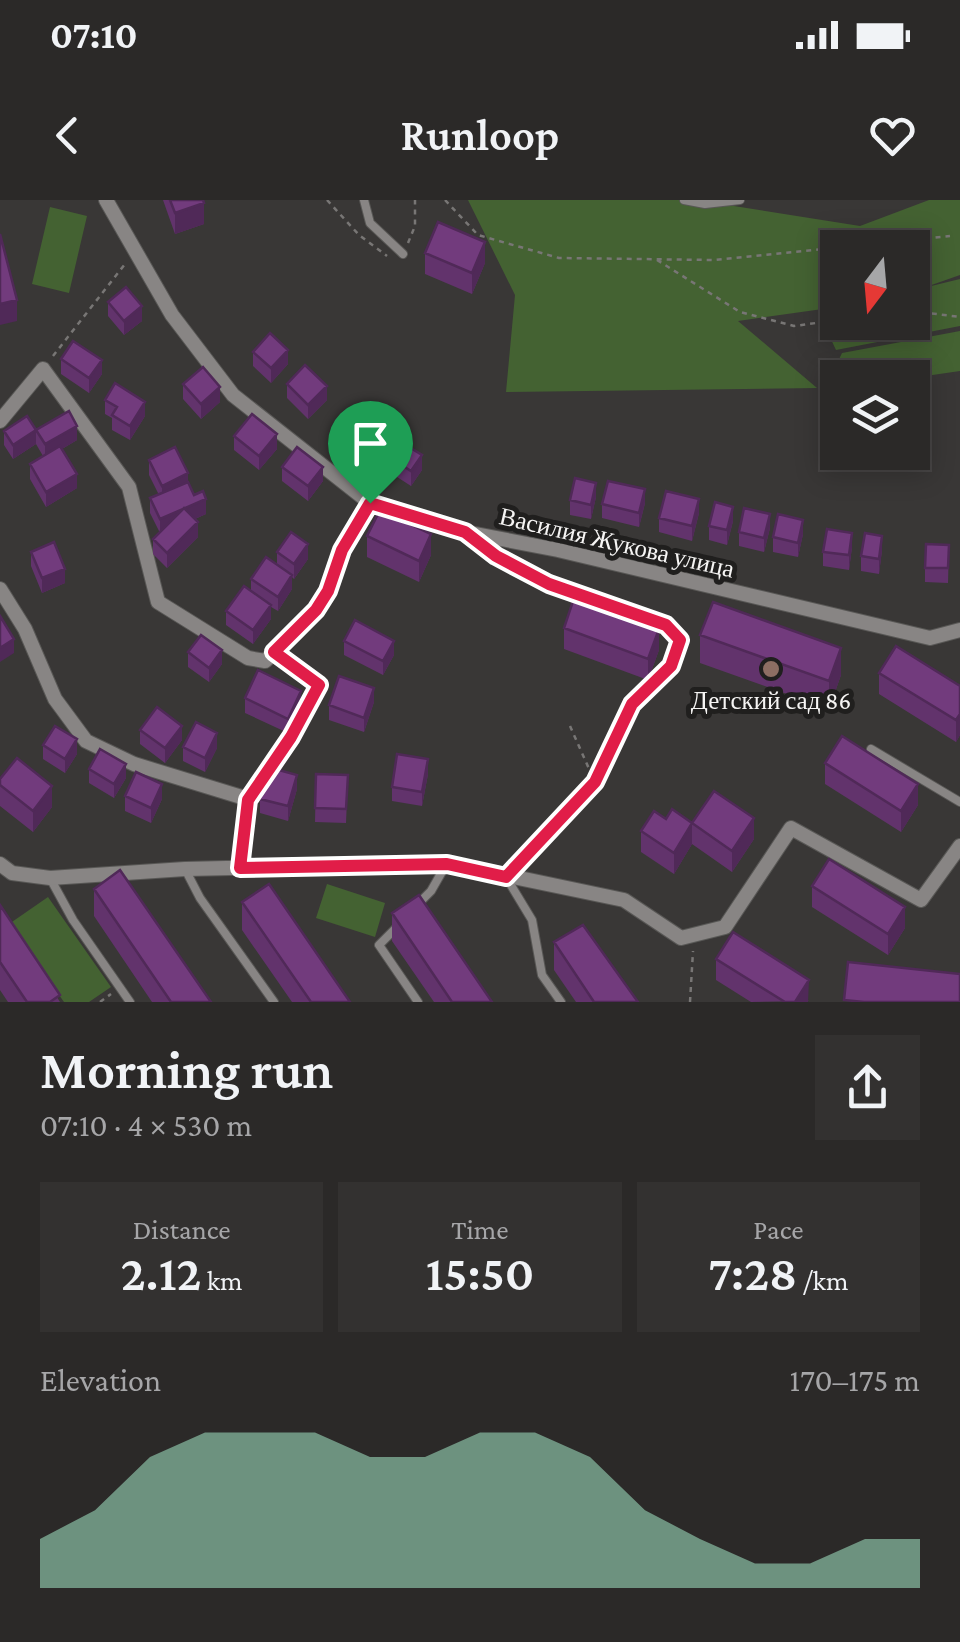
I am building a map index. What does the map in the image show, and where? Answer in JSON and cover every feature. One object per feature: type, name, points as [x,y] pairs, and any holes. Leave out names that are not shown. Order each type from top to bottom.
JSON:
[{"type":"street","name":"Василия Жукова улица","points":[[106,200],[172,315],[232,395],[370,503],[465,532],[576,554],[930,638],[960,630]]},
{"type":"street","points":[[0,420],[43,369],[129,487],[158,602],[248,658],[264,661],[316,610],[328,591],[342,550],[370,503]]},
{"type":"street","points":[[0,589],[26,629],[55,698],[86,741],[134,764],[248,800]]},
{"type":"street","points":[[240,868],[248,800],[291,737],[319,685]]},
{"type":"street","points":[[0,864],[12,873],[50,878],[185,869],[447,864],[624,900],[681,938],[725,927],[792,828],[921,900],[960,846]]},
{"type":"lane","points":[[364,200],[370,223],[403,254]]},
{"type":"lane","points":[[684,200],[704,204],[740,200]]},
{"type":"lane","points":[[465,532],[496,556],[549,584],[666,625],[680,640],[671,666]]},
{"type":"lane","points":[[871,749],[960,802]]},
{"type":"lane","points":[[418,1002],[379,945],[431,891],[447,864]]},
{"type":"lane","points":[[185,869],[200,898],[274,1002]]},
{"type":"lane","points":[[506,877],[532,920],[542,975],[560,1002]]},
{"type":"lane","points":[[50,878],[73,920],[130,1002]]},
{"type":"path","points":[[403,254],[415,226],[414,200]]},
{"type":"path","points":[[445,200],[478,235],[559,258],[715,260],[950,236]]},
{"type":"path","points":[[43,369],[136,251]]},
{"type":"path","points":[[655,259],[740,312],[794,326],[820,322]]},
{"type":"path","points":[[930,313],[960,317]]},
{"type":"path","points":[[274,652],[319,685]]},
{"type":"path","points":[[506,877],[595,782],[632,704],[671,666]]},
{"type":"path","points":[[570,726],[595,782]]},
{"type":"path","points":[[690,1002],[694,934]]},
{"type":"green space","points":[[468,200],[696,200],[860,226],[929,200],[960,200],[960,275],[930,286],[930,230],[820,230],[820,309],[738,321],[817,388],[506,392],[515,295]]},
{"type":"green space","points":[[50,207],[87,216],[69,293],[32,284]]},
{"type":"green space","points":[[960,279],[960,326],[930,332],[930,286]]},
{"type":"green space","points":[[960,331],[960,371],[930,375],[930,360],[839,360],[842,353],[930,340],[930,337]]},
{"type":"green space","points":[[831,340],[888,340],[836,350]]},
{"type":"green space","points":[[327,884],[385,903],[375,937],[316,918]]},
{"type":"green space","points":[[48,897],[111,987],[89,1002],[64,1002],[9,924]]},
{"type":"building","points":[[170,200],[203,200],[204,203],[175,213]]},
{"type":"building","points":[[438,222],[485,242],[472,273],[425,253]]},
{"type":"building","points":[[0,234],[17,300],[0,304]]},
{"type":"building","points":[[126,287],[142,306],[124,321],[108,302]]},
{"type":"building","points":[[270,333],[288,350],[271,368],[253,352]]},
{"type":"building","points":[[73,341],[102,360],[89,378],[61,359]]},
{"type":"building","points":[[305,365],[327,386],[308,405],[287,384]]},
{"type":"building","points":[[203,367],[220,387],[201,404],[183,384]]},
{"type":"building","points":[[115,383],[145,402],[130,426],[112,415],[117,407],[105,400]]},
{"type":"building","points":[[354,407],[371,419],[357,438],[341,426]]},
{"type":"building","points":[[69,411],[77,426],[45,444],[36,430]]},
{"type":"building","points":[[252,414],[277,434],[259,456],[234,436]]},
{"type":"building","points":[[27,416],[36,430],[13,445],[4,431]]},
{"type":"building","points":[[404,444],[422,455],[411,471],[394,460]]},
{"type":"building","points":[[60,446],[77,474],[46,492],[30,464]]},
{"type":"building","points":[[175,447],[188,473],[162,486],[149,460]]},
{"type":"building","points":[[297,447],[323,467],[308,486],[282,467]]},
{"type":"building","points":[[575,478],[596,483],[591,505],[570,500]]},
{"type":"building","points":[[608,481],[645,489],[639,513],[602,504]]},
{"type":"building","points":[[188,482],[194,495],[203,491],[206,499],[160,519],[150,498]]},
{"type":"building","points":[[666,491],[699,499],[692,526],[659,518]]},
{"type":"building","points":[[715,502],[733,507],[727,530],[709,526]]},
{"type":"building","points":[[184,508],[198,522],[167,553],[153,539]]},
{"type":"building","points":[[744,508],[770,514],[764,538],[739,532]]},
{"type":"building","points":[[380,510],[431,534],[419,561],[367,536]]},
{"type":"building","points":[[778,514],[803,520],[798,543],[773,537]]},
{"type":"building","points":[[827,529],[852,533],[849,555],[823,552]]},
{"type":"building","points":[[291,532],[308,544],[294,564],[277,552]]},
{"type":"building","points":[[865,533],[882,536],[879,559],[861,556]]},
{"type":"building","points":[[54,542],[65,569],[42,578],[31,552]]},
{"type":"building","points":[[926,544],[949,545],[948,568],[925,568]]},
{"type":"building","points":[[266,557],[292,575],[278,597],[251,579]]},
{"type":"building","points":[[244,586],[271,605],[253,630],[226,611]]},
{"type":"building","points":[[574,598],[659,629],[648,659],[564,628]]},
{"type":"building","points":[[713,602],[841,648],[829,681],[700,635]]},
{"type":"building","points":[[0,616],[14,639],[0,648]]},
{"type":"building","points":[[355,620],[394,641],[383,661],[344,641]]},
{"type":"building","points":[[201,635],[222,650],[209,668],[188,652]]},
{"type":"building","points":[[896,646],[960,686],[960,714],[956,720],[879,673]]},
{"type":"building","points":[[258,670],[301,691],[288,719],[245,698]]},
{"type":"building","points":[[339,676],[374,688],[364,718],[329,705]]},
{"type":"building","points":[[157,707],[182,726],[165,748],[140,730]]},
{"type":"building","points":[[196,722],[217,733],[205,758],[183,747]]},
{"type":"building","points":[[55,726],[77,739],[65,759],[43,745]]},
{"type":"building","points":[[842,736],[918,784],[901,811],[825,763]]},
{"type":"building","points":[[100,749],[126,764],[114,784],[89,769]]},
{"type":"building","points":[[397,754],[428,759],[422,792],[392,787]]},
{"type":"building","points":[[17,758],[52,786],[33,811],[0,785],[0,779]]},
{"type":"building","points":[[268,767],[297,775],[288,806],[260,799]]},
{"type":"building","points":[[136,772],[162,784],[151,808],[125,796]]},
{"type":"building","points":[[316,774],[348,775],[346,809],[315,808]]},
{"type":"building","points":[[714,791],[754,818],[732,851],[692,823]]},
{"type":"building","points":[[672,809],[692,823],[674,853],[641,831],[654,811],[666,819]]},
{"type":"building","points":[[829,859],[905,907],[888,934],[812,886]]},
{"type":"building","points":[[120,870],[211,1002],[171,1002],[94,889]]},
{"type":"building","points":[[269,884],[350,1002],[311,1002],[242,902]]},
{"type":"building","points":[[419,895],[492,1002],[452,1002],[392,913]]},
{"type":"building","points":[[0,905],[60,995],[50,1002],[27,1002],[0,962]]},
{"type":"building","points":[[583,925],[638,1002],[594,1002],[554,942]]},
{"type":"building","points":[[733,932],[809,980],[795,1002],[785,1002],[716,959]]},
{"type":"building","points":[[848,962],[960,974],[960,1002],[844,1000]]},
{"type":"place","name":"Детский сад 86","points":[[771,669]]},
{"type":"route","points":[[370,503],[465,532],[496,556],[549,584],[666,625],[680,640],[671,666],[632,704],[595,782],[506,877],[447,864],[240,868],[248,800],[291,737],[319,685],[274,652],[316,610],[328,591],[352,530],[370,503]]}]
